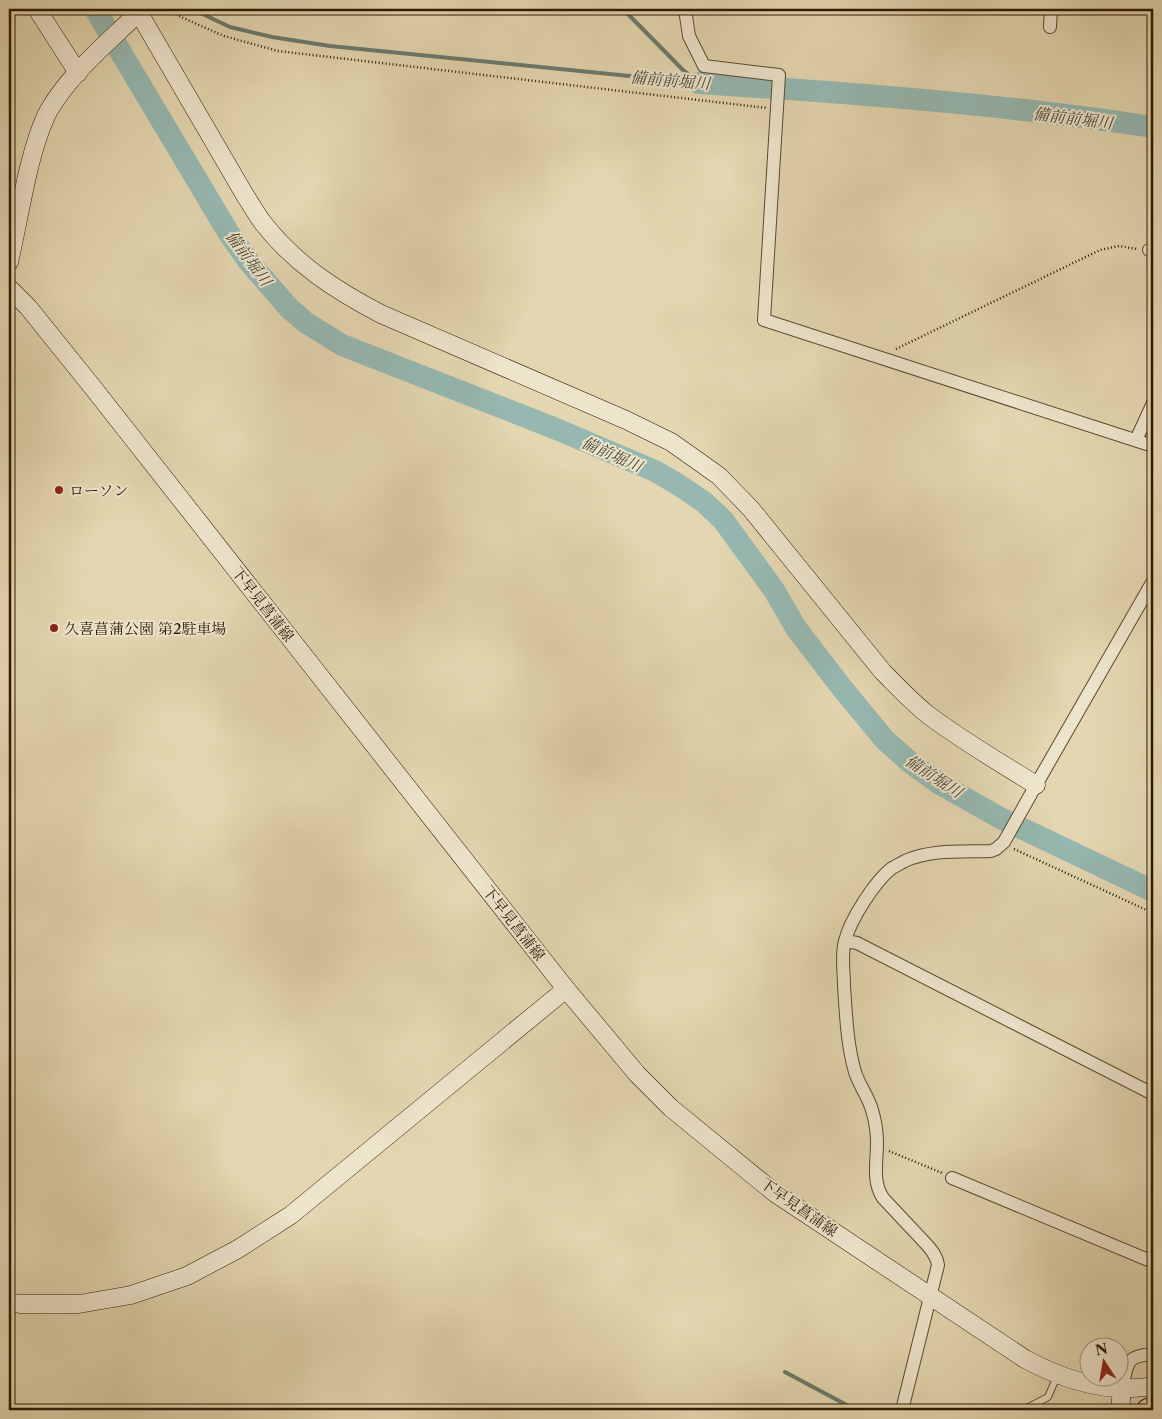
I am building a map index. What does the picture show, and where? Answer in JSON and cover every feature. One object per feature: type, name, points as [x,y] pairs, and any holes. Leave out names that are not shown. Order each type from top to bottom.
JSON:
[{"type":"highway","points":[[1148,1410],[1153,1408]]},
{"type":"street","points":[[37,9],[78,73]]},
{"type":"street","points":[[685,9],[689,36],[704,66],[779,75],[764,320],[1153,446]]},
{"type":"street","points":[[1050,27],[1051,9]]},
{"type":"street","points":[[9,262],[33,151],[48,112],[78,73],[135,15],[143,20],[263,223],[285,248],[305,266],[327,283],[380,314],[626,420],[671,442],[719,476],[751,508],[882,672],[926,713],[1033,790]]},
{"type":"street","name":"下早見菖蒲線","points":[[9,288],[28,307],[94,389],[566,988],[637,1074],[671,1108],[775,1193],[1025,1359],[1058,1375],[1097,1386],[1122,1389],[1153,1386]]},
{"type":"street","points":[[1136,440],[1153,403]]},
{"type":"street","points":[[902,1410],[938,1265],[937,1259],[928,1246],[878,1192],[876,1176],[877,1148],[873,1111],[856,1074],[849,1051],[843,970],[845,941],[854,921],[875,885],[892,868],[907,860],[926,855],[944,852],[991,851],[1004,842],[1153,581]]},
{"type":"street","points":[[845,941],[857,943],[1153,1094]]},
{"type":"street","points":[[9,1302],[20,1304],[79,1304],[131,1295],[187,1276],[238,1249],[291,1214],[566,988]]},
{"type":"street","points":[[952,1178],[1153,1262]]},
{"type":"street","points":[[1120,1410],[1122,1389],[1131,1359],[1142,1354],[1153,1354]]},
{"type":"lane","points":[[1023,1410],[1048,1397],[1058,1375]]},
{"type":"path","points":[[167,9],[224,36],[278,52],[778,107]]},
{"type":"path","points":[[884,360],[887,354],[1100,250],[1119,246],[1151,250]]},
{"type":"path","points":[[1004,842],[1052,867],[1153,913]]},
{"type":"path","points":[[877,1148],[952,1178]]},
{"type":"waterway","name":"備前堀川","points":[[95,9],[228,232],[249,262],[289,308],[305,322],[342,345],[554,428],[655,471],[679,485],[704,502],[723,520],[774,590],[796,628],[842,688],[885,740],[912,764],[940,784],[1002,819],[1153,891]]},
{"type":"waterway","name":"備前前堀川","points":[[192,9],[230,27],[272,37],[330,46],[699,83]]},
{"type":"waterway","points":[[623,9],[682,69],[699,83]]},
{"type":"waterway","name":"備前前堀川","points":[[699,83],[870,95],[984,106],[1153,127]]},
{"type":"waterway","points":[[785,1372],[856,1410]]},
{"type":"place","name":"ローソン","points":[[59,490]]},
{"type":"place","name":"久喜菖蒲公園 第2駐車場","points":[[54,628]]}]
